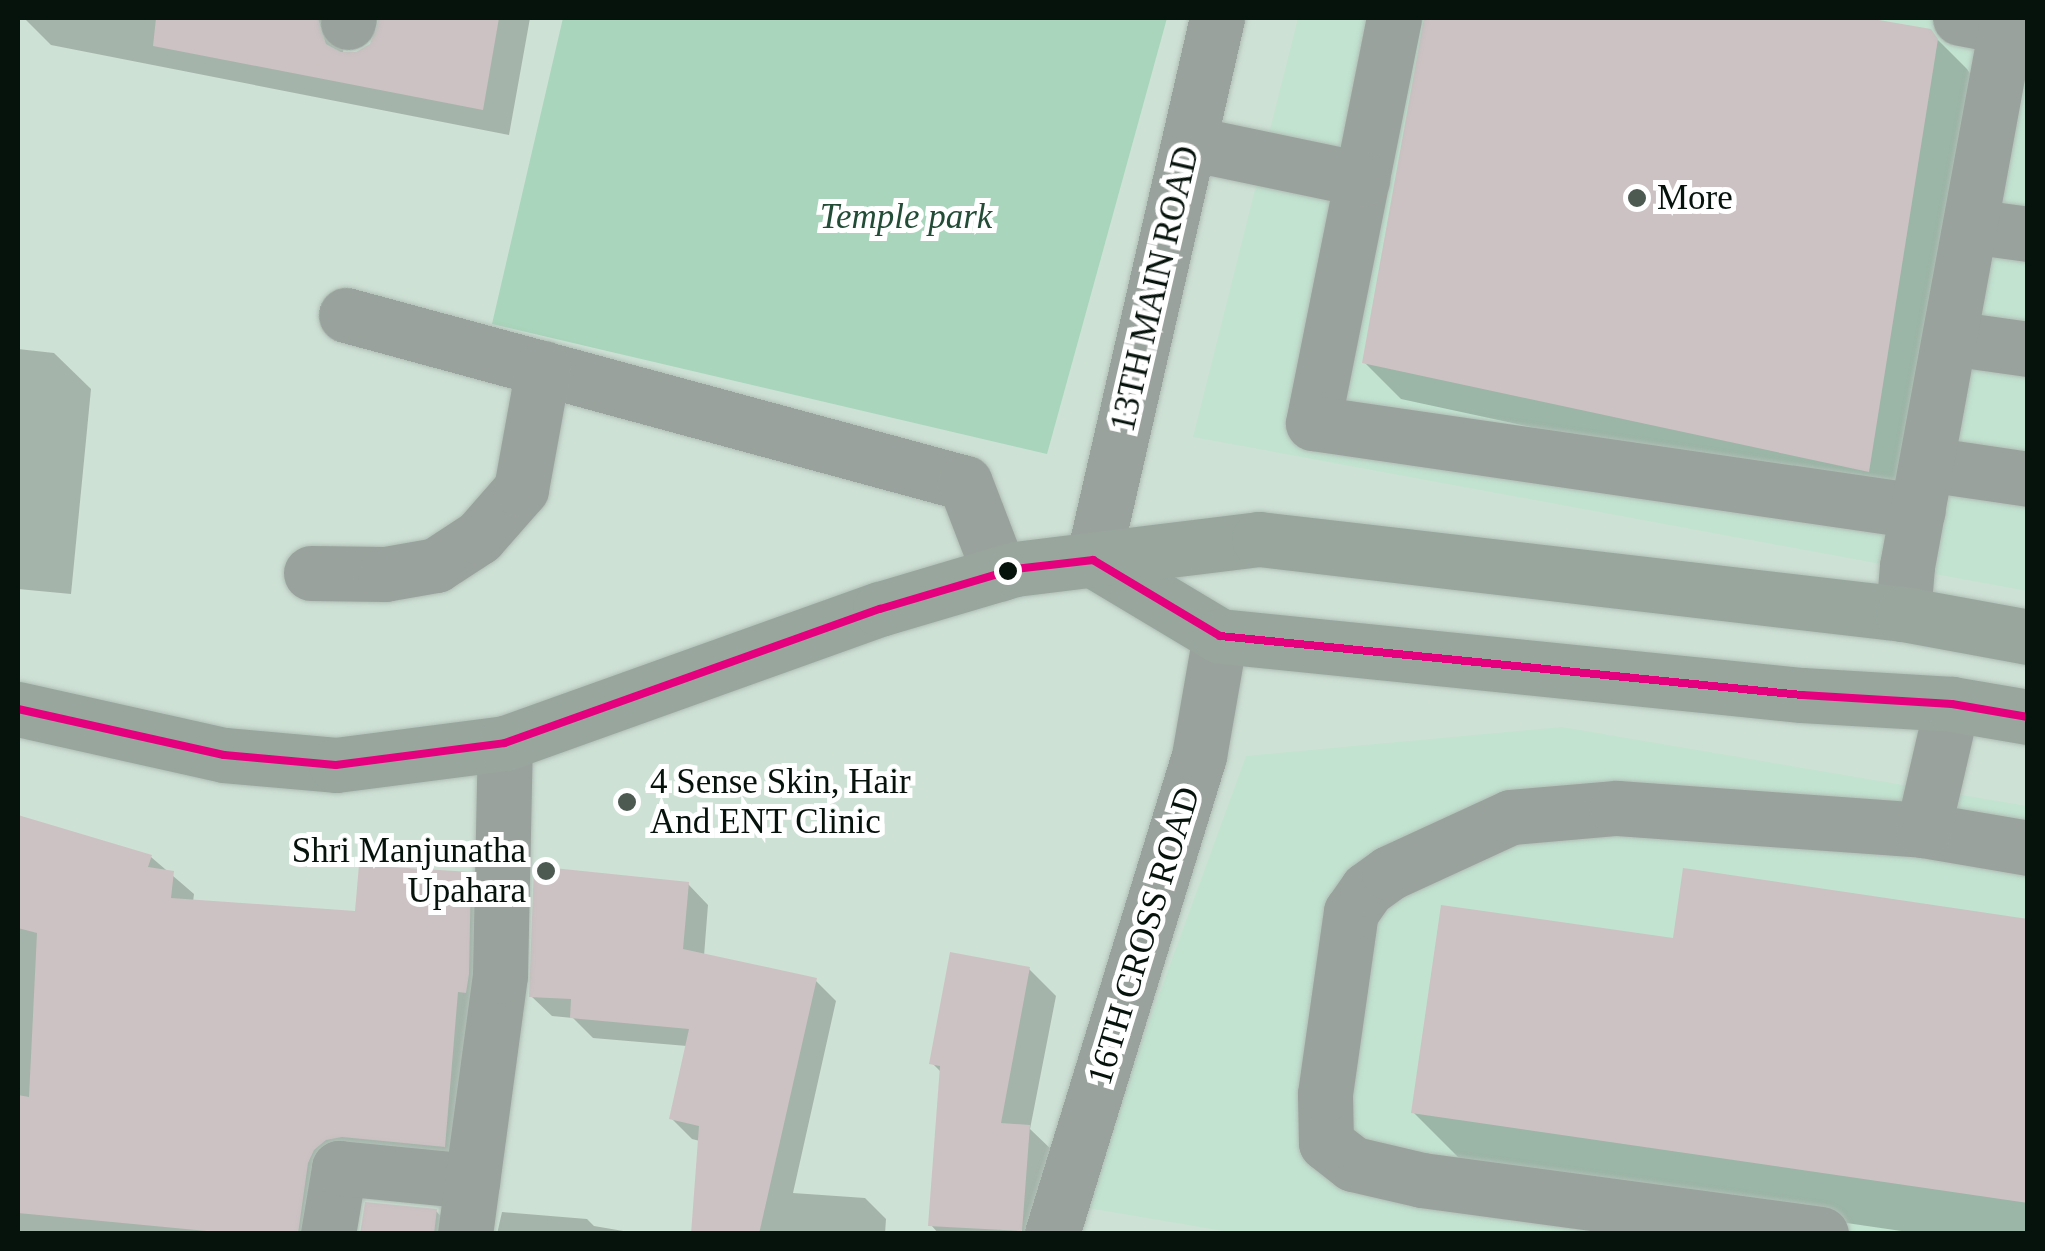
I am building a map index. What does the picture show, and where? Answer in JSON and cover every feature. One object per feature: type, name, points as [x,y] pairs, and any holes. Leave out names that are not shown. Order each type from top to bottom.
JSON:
[{"type":"main road","points":[[18,709],[224,755],[336,765],[504,744],[880,609],[1000,574],[1259,540],[1903,614],[2028,637]]},
{"type":"main road","points":[[1093,560],[1220,636],[1802,695],[1952,704],[2028,717]]},
{"type":"street","name":"13TH MAIN ROAD","points":[[1093,560],[1217,18]]},
{"type":"street","points":[[1394,18],[1313,422],[1922,487],[2028,479]]},
{"type":"street","points":[[1903,614],[1970,226],[1998,25]]},
{"type":"street","points":[[1188,143],[1362,178]]},
{"type":"street","points":[[1970,226],[2028,234]]},
{"type":"street","points":[[346,315],[965,483],[1000,574]]},
{"type":"street","points":[[1950,338],[2028,349]]},
{"type":"street","points":[[311,573],[386,574],[436,565],[479,537],[522,489],[543,368]]},
{"type":"street","name":"16TH CROSS ROAD","points":[[1052,1234],[1199,756],[1220,636]]},
{"type":"street","points":[[1923,830],[1952,704]]},
{"type":"street","points":[[328,1234],[340,1168],[469,1207],[500,976],[504,744]]},
{"type":"street","points":[[1821,1234],[1422,1180],[1352,1164],[1326,1143],[1324,1094],[1352,912],[1367,889],[1388,873],[1511,817],[1616,808],[1923,830],[2028,848]]},
{"type":"shaded area","points":[[1298,18],[2027,18],[2027,591],[1193,437]]},
{"type":"shaded area","points":[[1562,727],[2027,806],[2027,1233],[1241,1234],[1082,1207],[1246,756]]},
{"type":"green space","name":"Temple park","points":[[563,18],[1167,18],[1047,454],[492,324]]},
{"type":"building","points":[[156,18],[318,18],[326,44],[341,52],[356,52],[370,44],[379,18],[499,18],[483,110],[153,46]]},
{"type":"building","points":[[1424,18],[1867,18],[1931,29],[1938,39],[1869,472],[1362,363]]},
{"type":"building","points":[[18,815],[152,855],[148,867],[174,871],[171,898],[355,911],[359,865],[471,872],[469,974],[466,993],[458,992],[445,1147],[342,1137],[326,1140],[314,1150],[308,1163],[298,1234],[238,1234],[18,1213],[18,1095],[29,1097],[37,933],[18,928]]},
{"type":"building","points":[[534,866],[689,882],[683,949],[817,978],[759,1234],[691,1234],[699,1126],[669,1119],[689,1029],[570,1018],[571,999],[529,997]]},
{"type":"building","points":[[1683,868],[2028,919],[2028,1203],[1411,1113],[1441,905],[1673,938]]},
{"type":"building","points":[[950,952],[1030,967],[1001,1123],[1030,1125],[1022,1231],[928,1226],[940,1066],[929,1064]]},
{"type":"building","points":[[365,1202],[437,1209],[434,1234],[360,1234]]},
{"type":"transit line","points":[[18,709],[224,755],[336,765],[505,743],[880,609],[1015,569],[1093,560],[1220,636],[1802,695],[1952,704],[2028,717]]},
{"type":"place","name":"More","points":[[1637,198]]},
{"type":"place","name":"4 Sense Skin, Hair And ENT Clinic","points":[[627,802]]},
{"type":"place","name":"Shri Manjunatha Upahara","points":[[546,871]]}]
